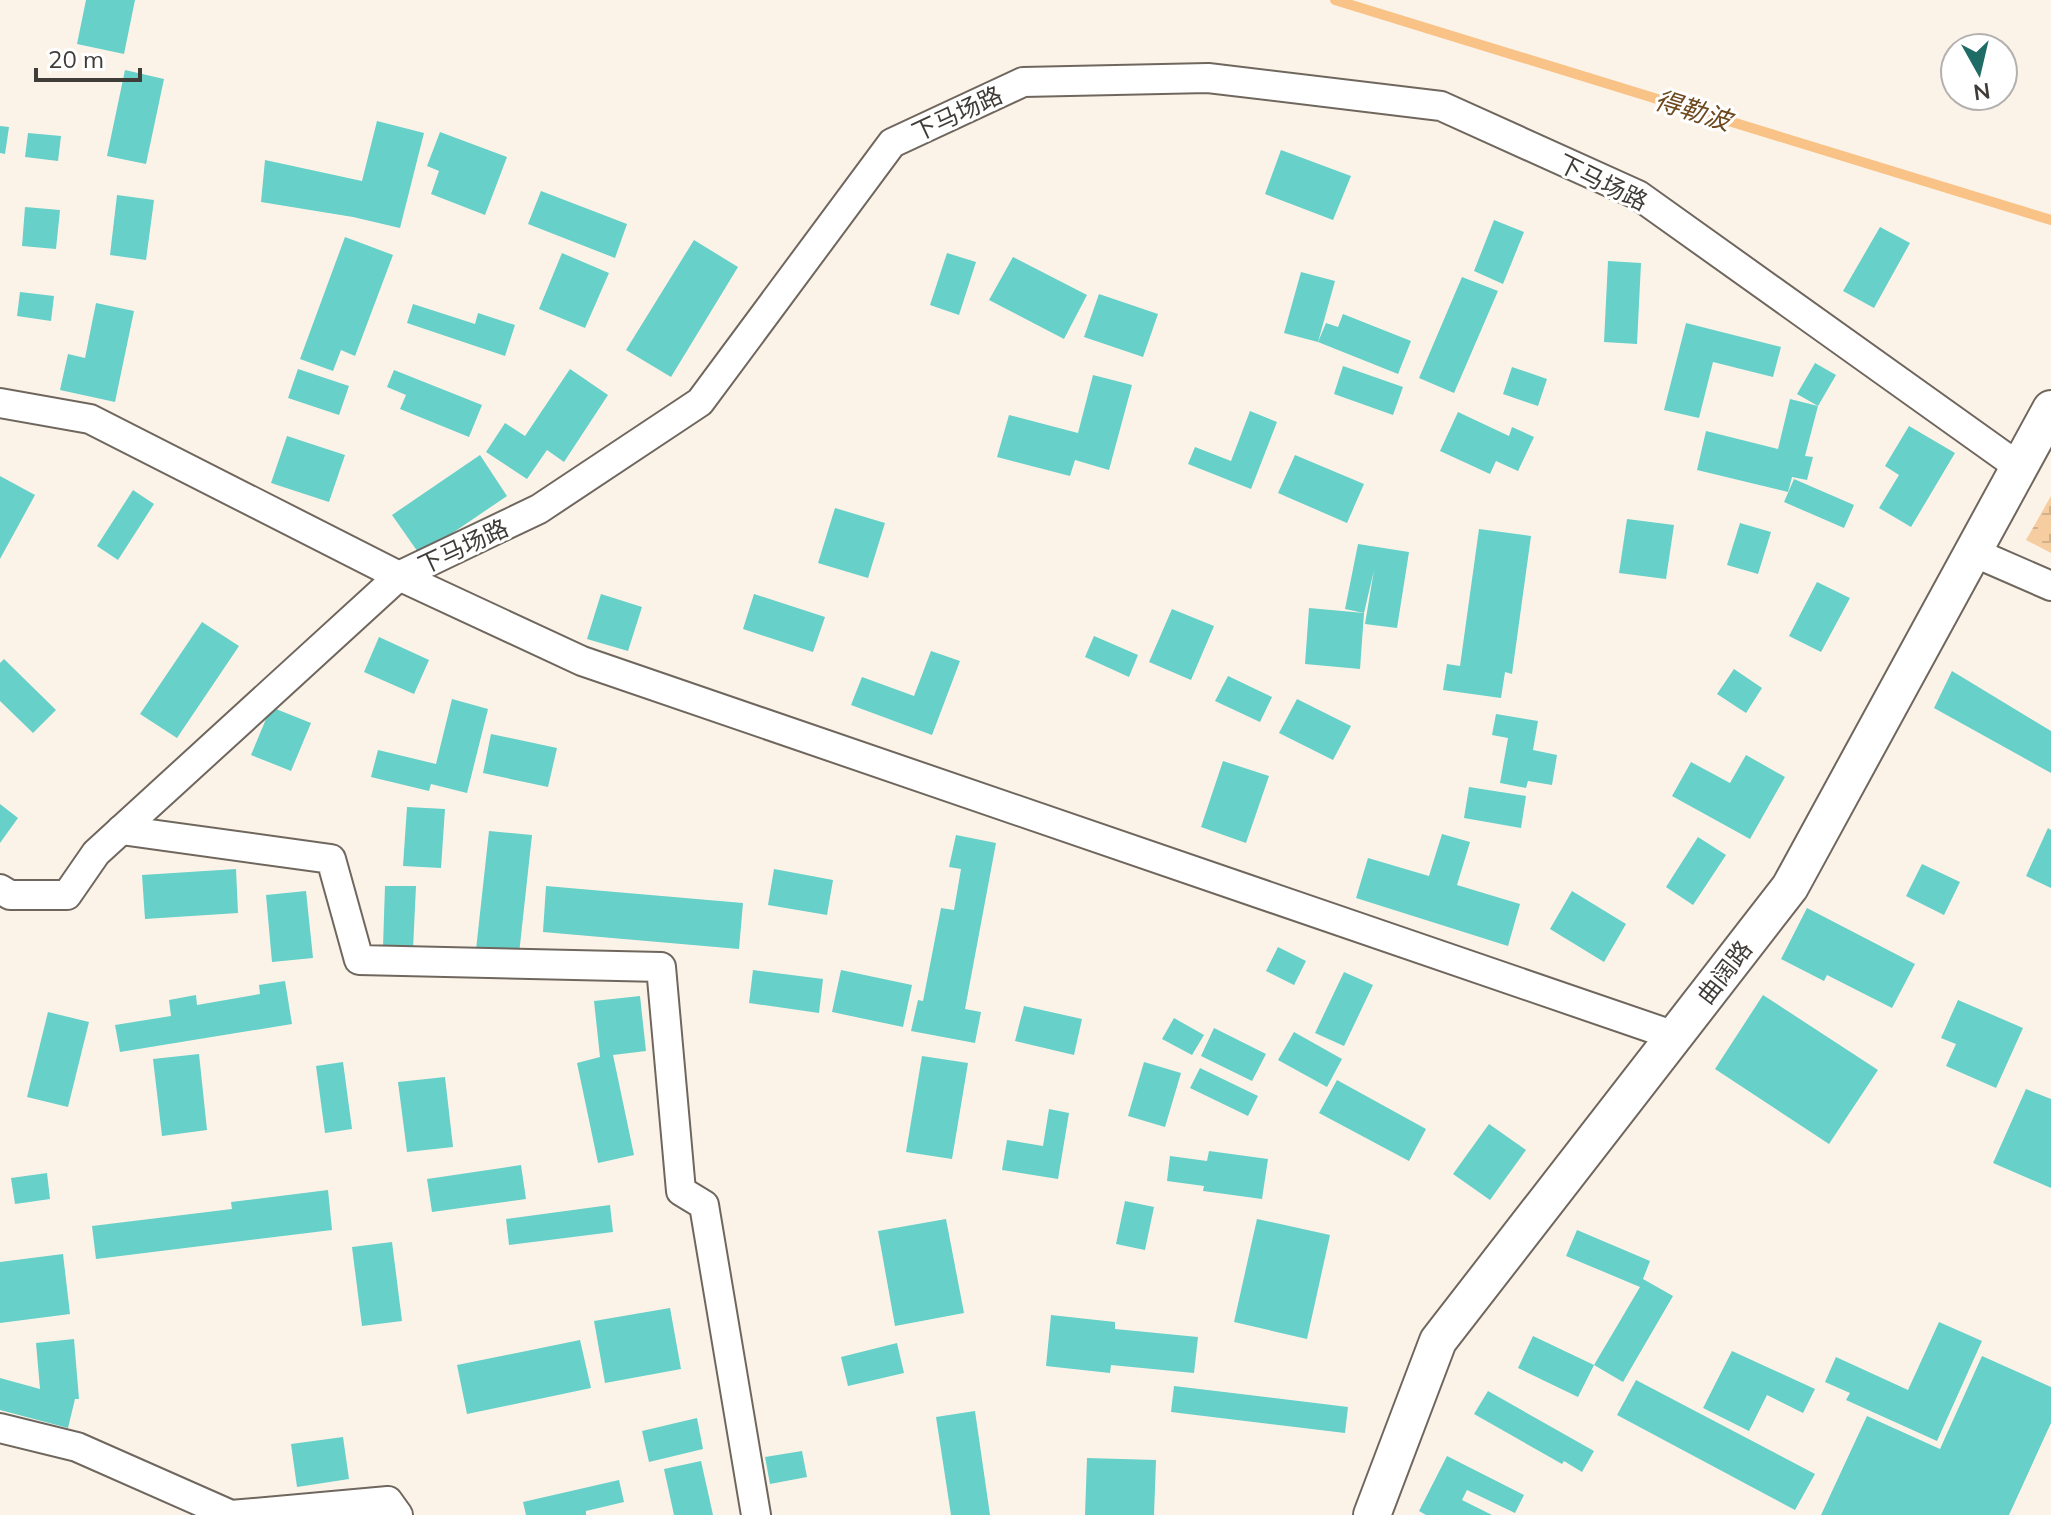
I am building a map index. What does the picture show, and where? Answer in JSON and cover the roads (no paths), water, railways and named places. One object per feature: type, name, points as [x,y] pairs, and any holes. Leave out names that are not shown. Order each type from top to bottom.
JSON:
[{"type":"street","name":"下马场路","points":[[0,889],[10,895],[67,895],[96,853],[399,576],[539,509],[700,402],[892,143],[1023,82],[1208,78],[1441,106],[1638,195],[2019,467]]},
{"type":"street","points":[[0,403],[90,419],[399,576],[582,661],[1675,1036]]},
{"type":"street","name":"曲阔路","points":[[1372,1515],[1438,1341],[1790,887],[2051,409]]},
{"type":"street","points":[[1973,552],[2051,586]]},
{"type":"street","points":[[121,830],[331,859],[359,960],[661,967],[681,1191],[704,1205],[756,1515]]},
{"type":"street","points":[[0,1428],[77,1447],[231,1515],[388,1501],[398,1515]]},
{"type":"waterway","name":"得勒波","points":[[1335,0],[2051,220]]}]
